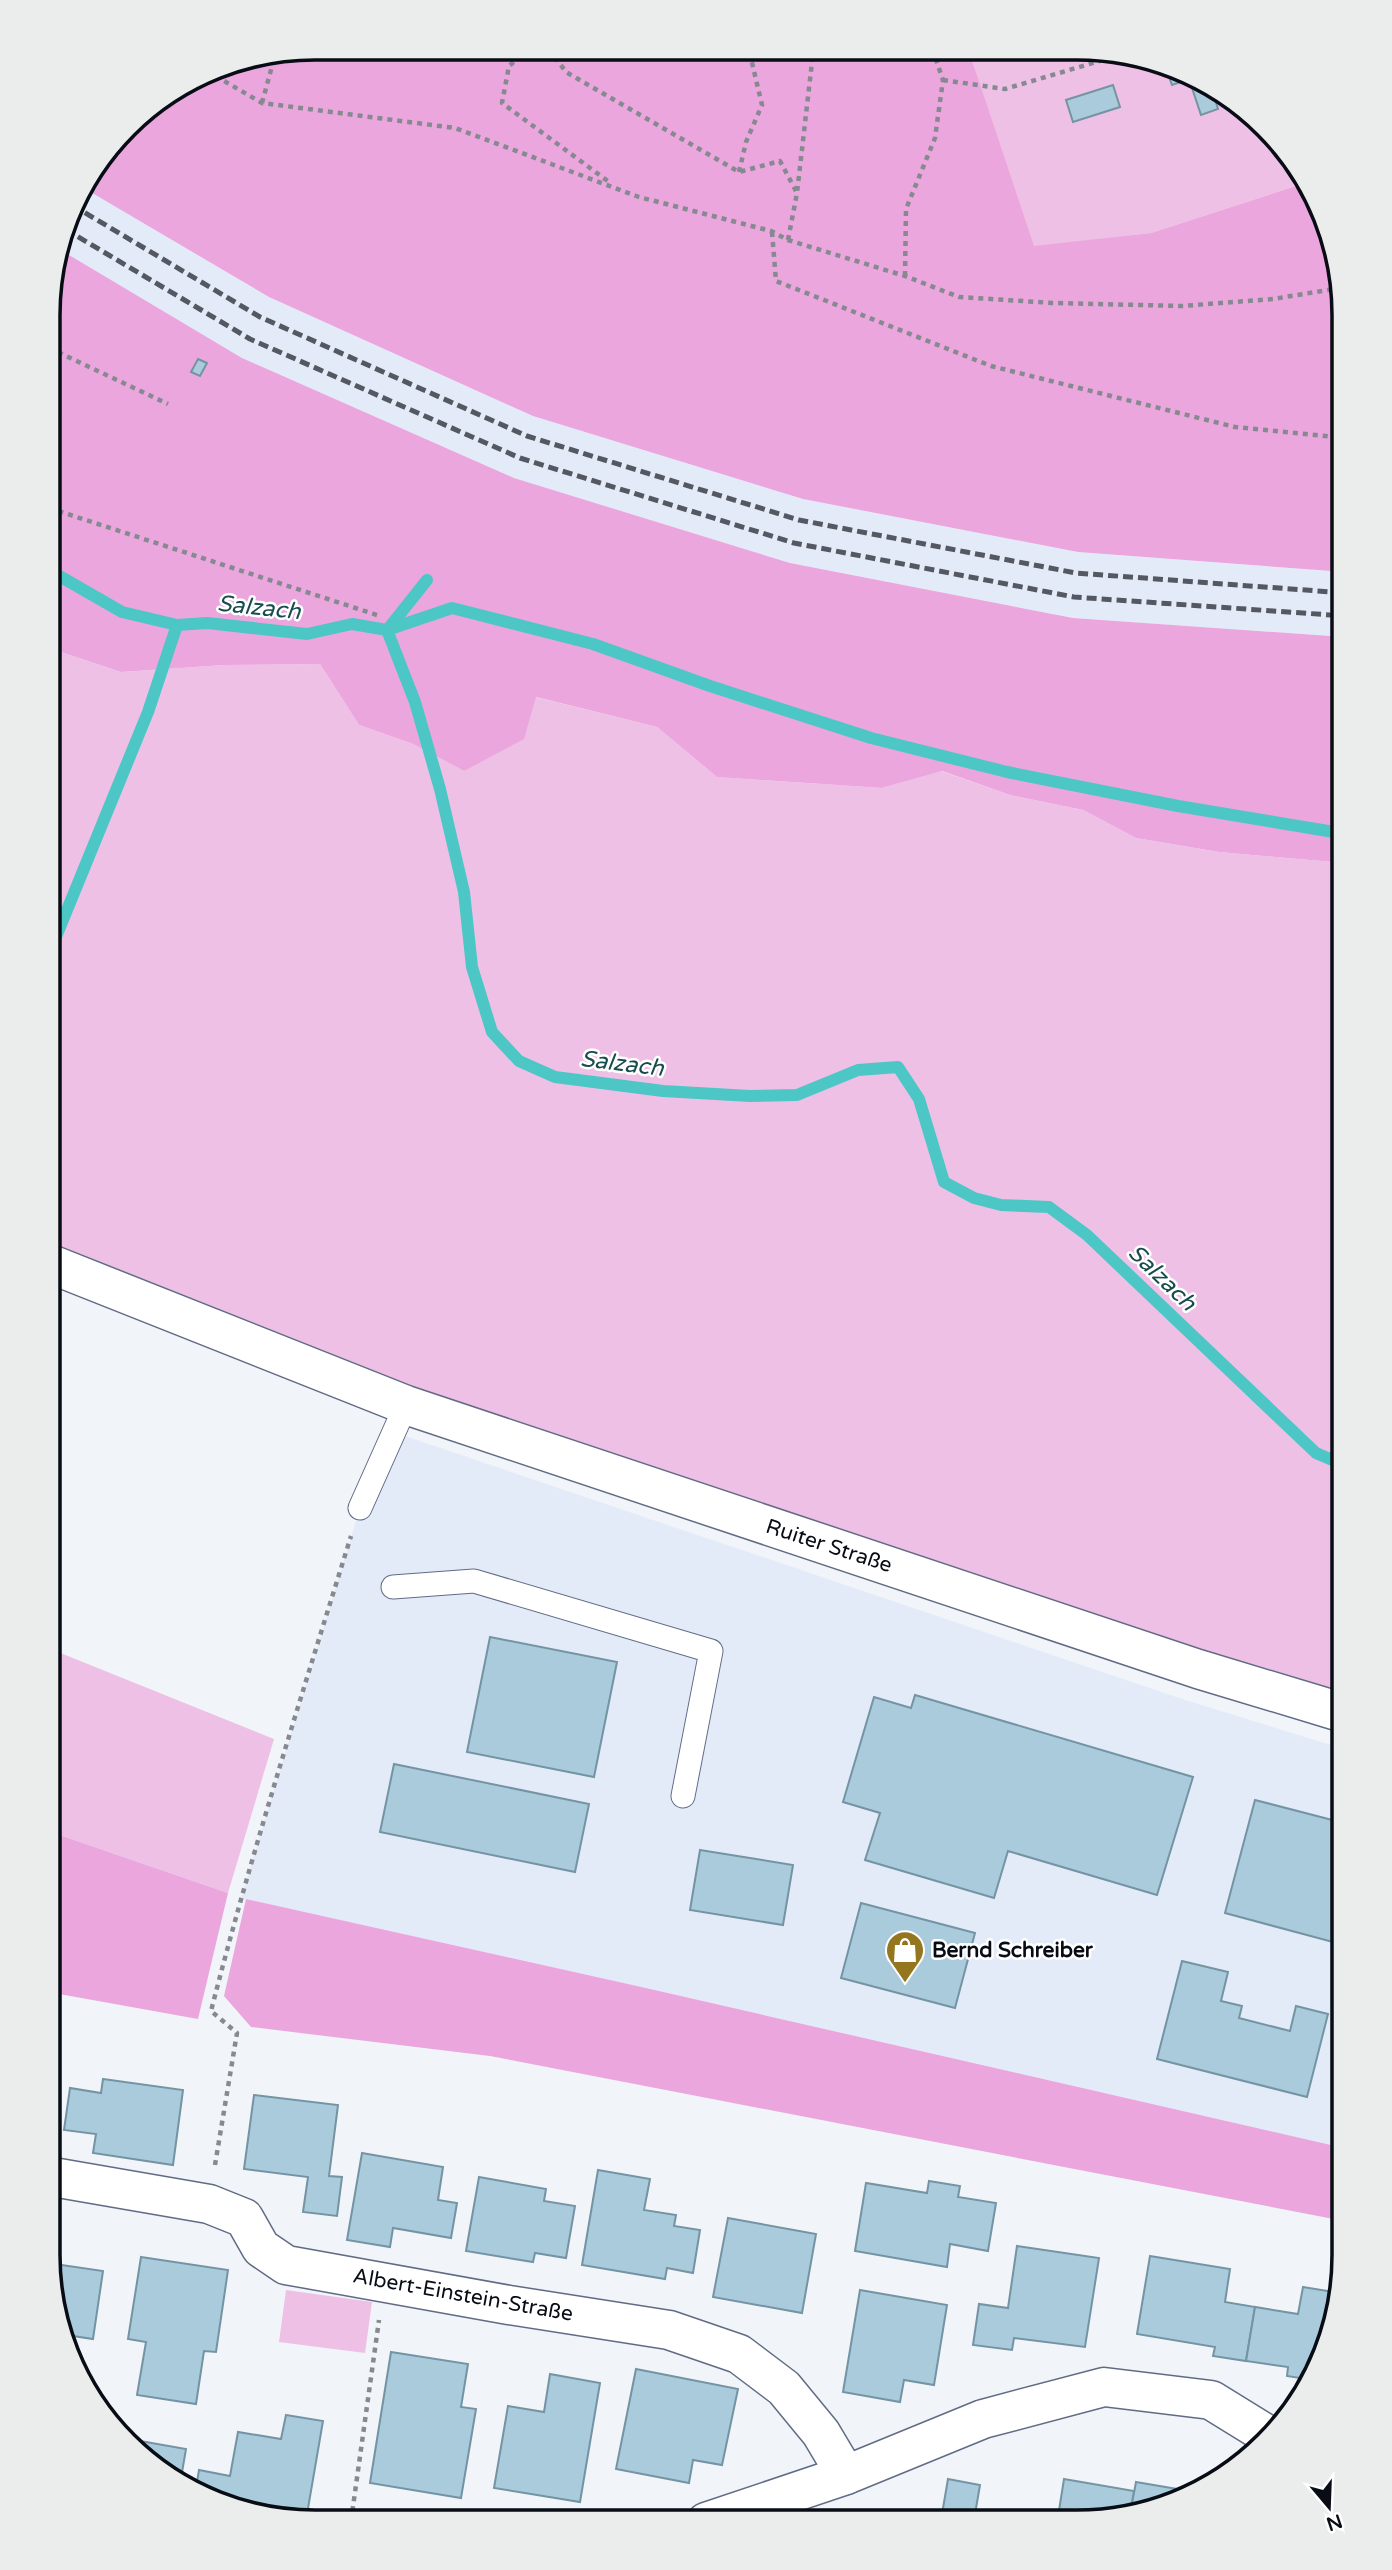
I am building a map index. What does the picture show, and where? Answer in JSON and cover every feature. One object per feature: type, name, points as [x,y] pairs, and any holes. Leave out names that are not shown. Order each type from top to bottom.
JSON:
[{"type":"street","name":"Ruiter Straße","points":[[60,1268],[406,1405],[1198,1670],[1332,1709]]},
{"type":"street","name":"Albert-Einstein-Straße","points":[[60,2178],[209,2204],[244,2218],[261,2248],[286,2265],[509,2305],[669,2330],[739,2354],[784,2388],[821,2433],[846,2476]]},
{"type":"street","points":[[743,2510],[846,2476],[983,2418],[1104,2387],[1211,2400],[1262,2432]]},
{"type":"lane","points":[[360,1508],[406,1405]]},
{"type":"lane","points":[[393,1587],[474,1581],[712,1651],[683,1796]]},
{"type":"path","points":[[516,60],[509,66],[502,103],[615,187]]},
{"type":"path","points":[[557,60],[566,72],[739,172],[780,161],[797,193]]},
{"type":"path","points":[[739,172],[746,142],[762,105],[751,60]]},
{"type":"path","points":[[788,240],[797,193],[812,60]]},
{"type":"path","points":[[905,276],[906,209],[935,138],[943,80],[936,60]]},
{"type":"path","points":[[943,80],[1004,89],[1100,61]]},
{"type":"path","points":[[262,103],[273,63]]},
{"type":"path","points":[[219,78],[262,103],[455,128],[639,197],[771,231],[788,240],[905,276],[959,297],[1053,303],[1182,306],[1273,299],[1331,289]]},
{"type":"path","points":[[771,231],[776,281],[990,366],[1235,427],[1332,437]]},
{"type":"path","points":[[60,353],[167,404]]},
{"type":"path","points":[[60,512],[380,616]]},
{"type":"path","points":[[209,2204],[237,2033],[211,2011],[282,1757],[360,1508]]},
{"type":"path","points":[[353,2510],[384,2282]]},
{"type":"shaded area","points":[[297,60],[972,60],[1034,246],[1151,233],[1297,186],[1319,232],[1328,264],[1332,297],[1332,571],[1078,552],[803,499],[533,416],[269,297],[91,192],[123,146],[159,112],[201,86],[232,73],[264,64]]},
{"type":"shaded area","points":[[972,60],[1095,60],[1128,64],[1160,73],[1191,86],[1233,112],[1269,146],[1297,186],[1151,233],[1033,247]]},
{"type":"shaded area","points":[[91,192],[269,297],[533,416],[803,499],[1078,552],[1332,571],[1332,636],[1073,618],[790,563],[514,478],[242,358],[67,254]]},
{"type":"shaded area","points":[[67,254],[242,358],[514,478],[790,563],[1073,618],[1332,636],[1332,862],[1219,852],[1136,838],[1083,810],[1010,795],[942,771],[882,788],[717,777],[657,727],[536,697],[524,739],[464,771],[413,744],[359,725],[320,664],[225,665],[121,672],[60,652],[60,297]]},
{"type":"shaded area","points":[[60,652],[121,672],[225,665],[320,664],[359,725],[413,744],[464,771],[535,697],[657,727],[717,777],[882,788],[941,771],[1010,795],[1083,810],[1136,838],[1219,852],[1332,862],[1332,1691],[406,1405],[60,1268]]},
{"type":"shaded area","points":[[393,1432],[1182,1699],[1332,1745],[1332,2145],[241,1898],[360,1508]]},
{"type":"shaded area","points":[[60,1653],[274,1739],[228,1893],[60,1835]]},
{"type":"shaded area","points":[[60,1835],[228,1893],[198,2019],[60,1994]]},
{"type":"shaded area","points":[[246,1899],[1332,2145],[1332,2219],[490,2056],[251,2027],[224,1996]]},
{"type":"shaded area","points":[[286,2290],[372,2302],[365,2353],[279,2342]]},
{"type":"building","points":[[1169,77],[1181,82],[1172,85]]},
{"type":"building","points":[[1113,85],[1120,107],[1073,122],[1066,100]]},
{"type":"building","points":[[1191,86],[1215,100],[1218,109],[1201,115]]},
{"type":"building","points":[[198,359],[207,363],[200,376],[191,372]]},
{"type":"building","points":[[490,1637],[617,1662],[594,1777],[467,1752]]},
{"type":"building","points":[[915,1695],[1193,1777],[1157,1895],[1008,1851],[994,1898],[865,1860],[880,1813],[843,1802],[874,1697],[911,1708]]},
{"type":"building","points":[[394,1764],[589,1804],[575,1872],[380,1832]]},
{"type":"building","points":[[1255,1800],[1332,1820],[1332,1942],[1225,1913]]},
{"type":"building","points":[[700,1850],[793,1865],[783,1925],[690,1910]]},
{"type":"building","points":[[861,1903],[975,1933],[955,2008],[841,1978]]},
{"type":"building","points":[[1182,1961],[1228,1972],[1221,2001],[1242,2006],[1239,2018],[1290,2031],[1296,2006],[1328,2014],[1307,2097],[1157,2059]]},
{"type":"building","points":[[103,2079],[183,2090],[173,2165],[93,2153],[96,2134],[64,2130],[70,2088],[101,2093]]},
{"type":"building","points":[[254,2095],[338,2105],[329,2176],[342,2177],[337,2216],[303,2212],[308,2177],[244,2169]]},
{"type":"building","points":[[362,2153],[443,2167],[438,2200],[457,2203],[451,2238],[393,2228],[390,2247],[347,2240]]},
{"type":"building","points":[[598,2170],[650,2179],[644,2210],[676,2215],[674,2226],[700,2230],[693,2273],[667,2268],[665,2279],[582,2265]]},
{"type":"building","points":[[479,2177],[546,2189],[544,2201],[575,2206],[566,2258],[535,2253],[533,2262],[466,2251]]},
{"type":"building","points":[[929,2181],[960,2186],[958,2197],[996,2203],[988,2251],[950,2244],[947,2267],[855,2251],[866,2183],[927,2193]]},
{"type":"building","points":[[728,2218],[816,2234],[802,2313],[713,2297]]},
{"type":"building","points":[[1017,2246],[1099,2258],[1085,2347],[1014,2338],[1012,2350],[973,2345],[979,2304],[1008,2308]]},
{"type":"building","points":[[1150,2256],[1230,2269],[1225,2302],[1255,2307],[1246,2361],[1213,2356],[1215,2347],[1137,2334]]},
{"type":"building","points":[[141,2257],[228,2270],[216,2352],[204,2351],[196,2404],[137,2395],[146,2342],[128,2339]]},
{"type":"building","points":[[60,2265],[103,2271],[93,2339],[72,2336],[64,2306]]},
{"type":"building","points":[[1303,2287],[1330,2291],[1319,2338],[1301,2378],[1287,2376],[1288,2367],[1246,2361],[1255,2307],[1298,2314]]},
{"type":"building","points":[[860,2290],[947,2305],[934,2385],[904,2380],[900,2402],[843,2392]]},
{"type":"building","points":[[391,2352],[468,2364],[461,2407],[476,2409],[461,2498],[370,2483]]},
{"type":"building","points":[[636,2369],[738,2389],[722,2465],[693,2460],[689,2483],[616,2469]]},
{"type":"building","points":[[550,2374],[600,2383],[580,2502],[494,2488],[508,2406],[544,2412]]},
{"type":"building","points":[[286,2415],[323,2421],[308,2510],[248,2502],[197,2482],[199,2470],[230,2476],[238,2432],[281,2439]]},
{"type":"building","points":[[139,2441],[186,2449],[182,2473]]},
{"type":"building","points":[[948,2479],[980,2485],[976,2510],[943,2510]]},
{"type":"building","points":[[1064,2479],[1134,2491],[1132,2505],[1095,2510],[1059,2510]]},
{"type":"building","points":[[1136,2482],[1179,2489],[1160,2497],[1132,2505]]},
{"type":"waterway","name":"Salzach","points":[[60,576],[122,612],[177,625],[207,623],[307,634],[352,624],[387,630],[415,702],[440,789],[464,892],[472,967],[492,1032],[519,1061],[555,1077],[663,1091],[750,1096],[797,1095],[858,1070],[898,1067],[919,1099],[944,1182],[974,1198],[1001,1205],[1049,1207],[1087,1235],[1316,1453],[1332,1460]]},
{"type":"waterway","points":[[388,629],[427,580]]},
{"type":"waterway","points":[[387,630],[452,608],[593,644],[710,686],[871,738],[1007,772],[1178,806],[1332,832]]},
{"type":"waterway","points":[[60,927],[148,712],[177,625]]},
{"type":"railway","points":[[82,211],[260,317],[527,436],[799,520],[1076,573],[1332,592]]},
{"type":"railway","points":[[73,233],[250,339],[520,458],[794,543],[1074,597],[1332,615]]},
{"type":"place","name":"Bernd Schreiber","points":[[905,1984]]}]
